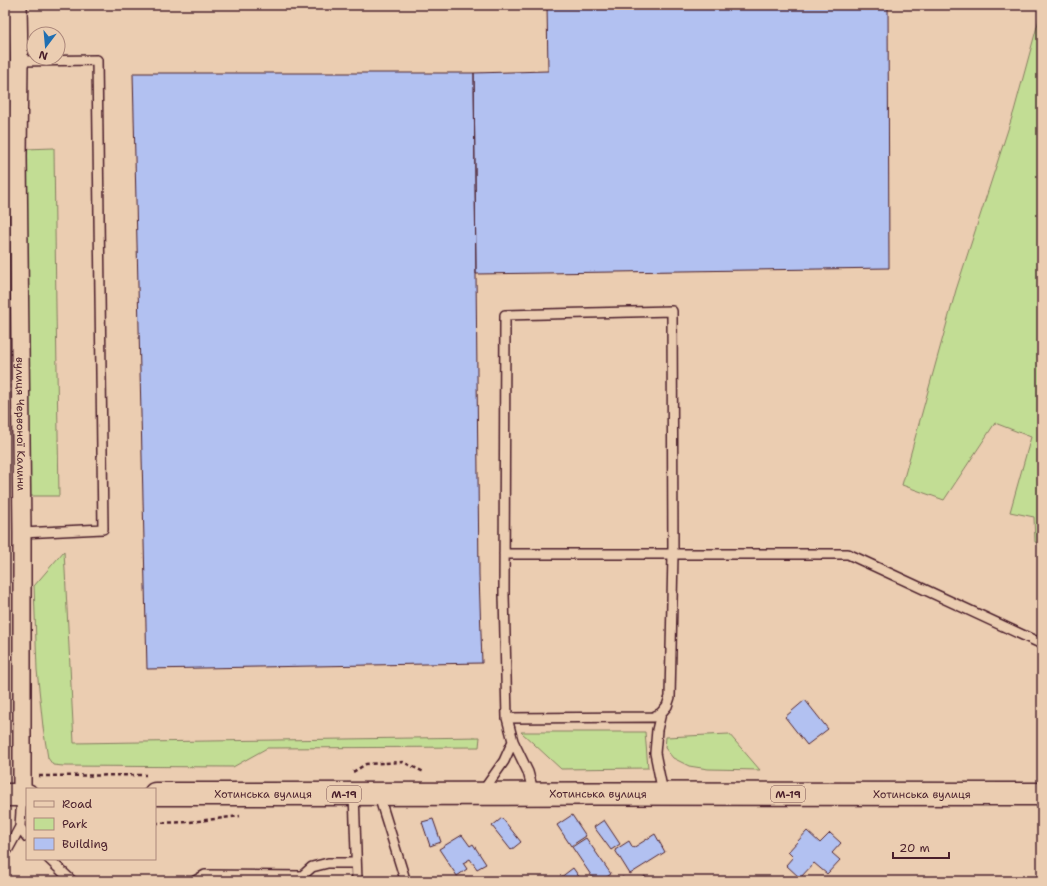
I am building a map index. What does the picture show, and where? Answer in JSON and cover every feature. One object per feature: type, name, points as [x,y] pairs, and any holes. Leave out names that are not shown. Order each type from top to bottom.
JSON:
[{"type":"highway","name":"Хотинська вулиця","points":[[156,794],[1042,794]]},
{"type":"street","name":"вулиця Червоної Калини","points":[[18,5],[22,533],[18,795]]},
{"type":"lane","points":[[19,61],[97,60],[103,529],[22,533]]},
{"type":"lane","points":[[507,718],[653,717],[661,713],[667,706],[670,697],[673,554],[672,311],[505,315],[504,554],[507,718],[512,741],[528,772],[534,794]]},
{"type":"lane","points":[[504,554],[848,554],[1042,644]]},
{"type":"lane","points":[[661,713],[657,730],[655,752],[664,795]]},
{"type":"lane","points":[[482,794],[504,761],[512,741]]},
{"type":"lane","points":[[378,793],[404,876]]},
{"type":"lane","points":[[354,794],[357,881]]},
{"type":"lane","points":[[18,795],[20,827],[26,836]]},
{"type":"lane","points":[[5,852],[20,827]]},
{"type":"lane","points":[[50,860],[72,881]]},
{"type":"lane","points":[[195,881],[205,875],[302,876],[312,867],[328,863],[356,863]]},
{"type":"green space","points":[[1042,8],[1042,544],[1035,542],[1034,517],[1010,512],[1031,437],[995,423],[944,500],[902,485],[956,290],[1014,111]]},
{"type":"green space","points":[[54,148],[59,496],[26,496],[25,149]]},
{"type":"green space","points":[[64,551],[74,743],[480,737],[479,747],[267,748],[233,767],[53,765],[48,758],[43,727],[37,670],[34,586]]},
{"type":"green space","points":[[521,732],[645,732],[648,768],[561,769]]},
{"type":"green space","points":[[729,734],[760,770],[708,769],[689,766],[673,758],[665,748],[666,737]]},
{"type":"building","points":[[547,5],[888,5],[889,268],[476,274],[474,73],[548,71]]},
{"type":"building","points":[[133,73],[474,73],[479,575],[482,663],[147,669]]},
{"type":"building","points":[[805,700],[828,729],[807,745],[785,717]]},
{"type":"building","points":[[572,815],[586,836],[571,846],[557,825]]},
{"type":"building","points":[[502,818],[521,842],[511,850],[492,826]]},
{"type":"building","points":[[433,819],[441,842],[430,846],[422,822]]},
{"type":"building","points":[[604,820],[620,844],[611,850],[594,827]]},
{"type":"building","points":[[807,831],[820,843],[830,833],[841,843],[832,853],[840,860],[827,874],[814,863],[800,878],[786,865],[793,857],[788,852]]},
{"type":"building","points":[[655,834],[665,852],[630,874],[615,850],[629,841],[633,848]]},
{"type":"building","points":[[462,835],[470,846],[473,844],[486,864],[477,869],[470,859],[463,863],[467,869],[457,876],[439,849]]},
{"type":"building","points":[[586,838],[611,874],[601,881],[595,881],[572,847]]},
{"type":"building","points":[[573,868],[582,881],[556,881]]},
{"type":"building","points":[[645,876],[649,881],[639,881]]},
{"type":"building","points":[[623,877],[625,881],[616,881]]}]
